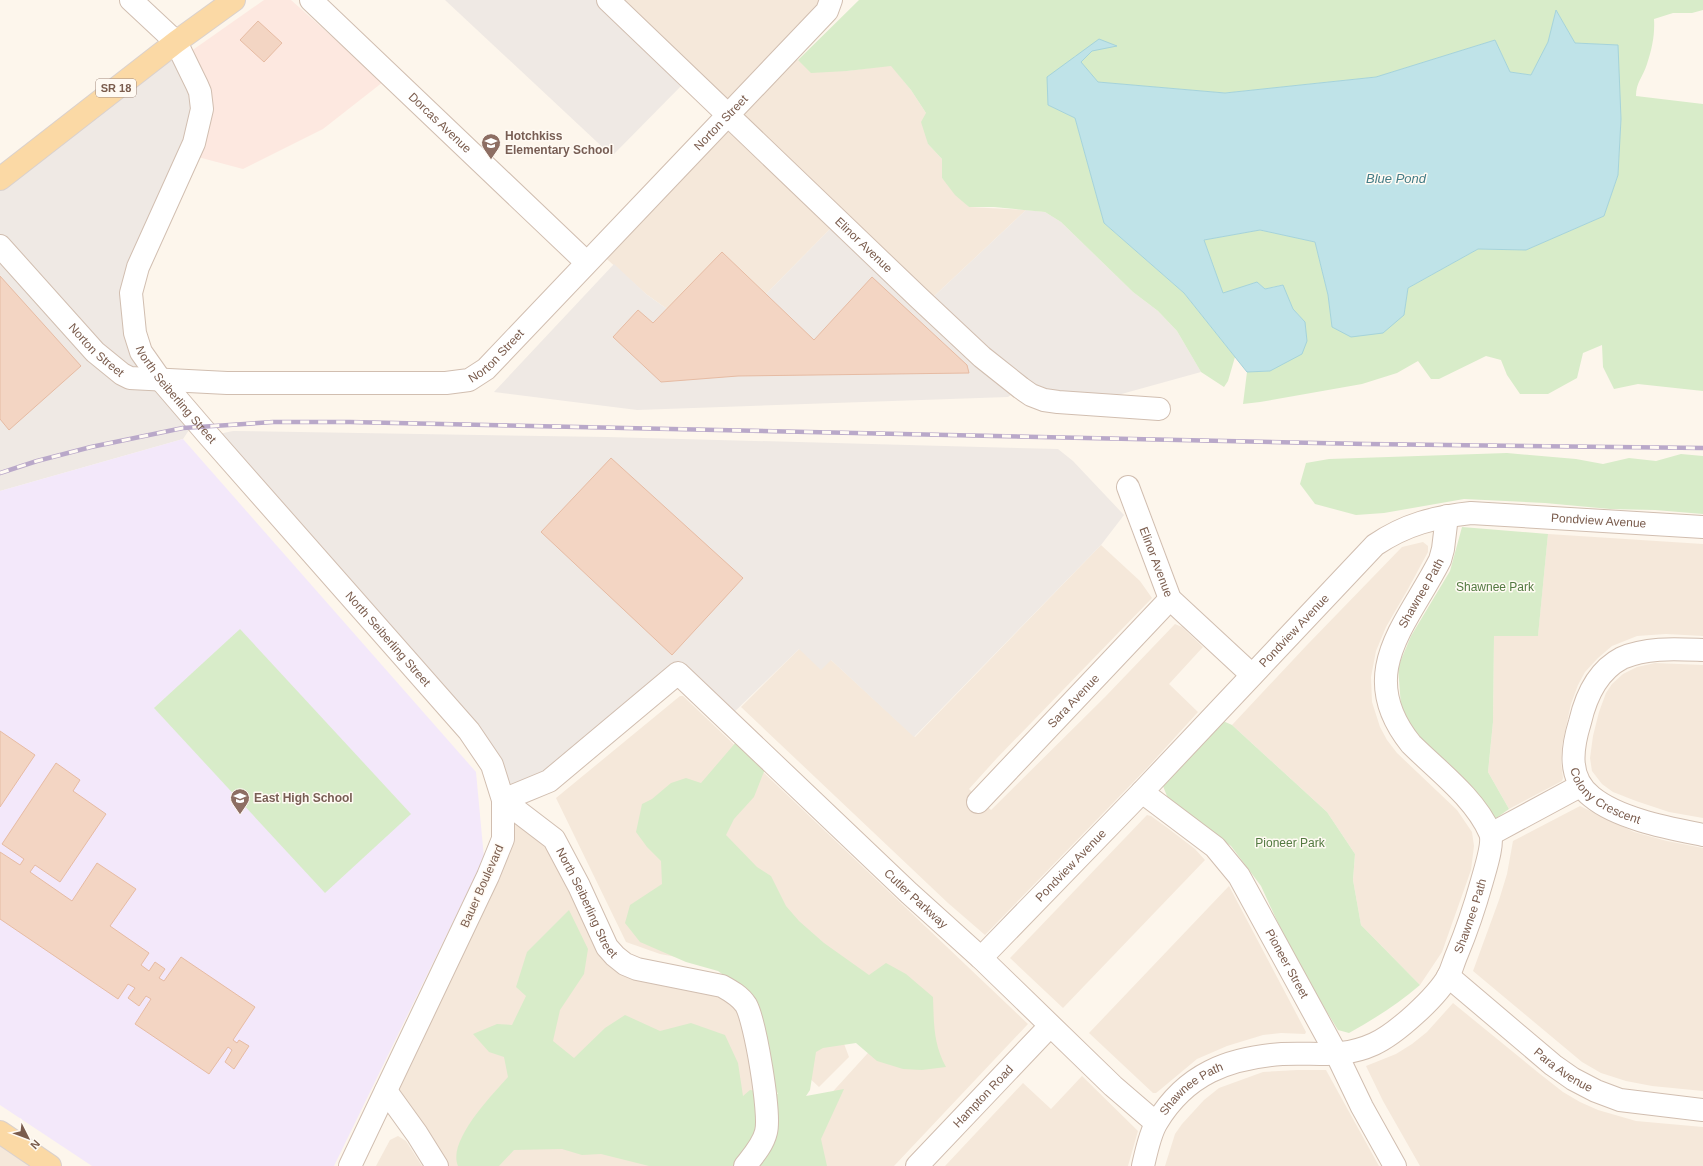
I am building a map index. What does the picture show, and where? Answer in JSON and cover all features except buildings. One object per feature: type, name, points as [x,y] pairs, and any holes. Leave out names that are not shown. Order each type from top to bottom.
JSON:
[{"type":"main road","name":"SR 18","points":[[0,179],[176,42],[234,0]]},
{"type":"main road","points":[[0,1132],[50,1166]]},
{"type":"street","points":[[131,0],[176,42]]},
{"type":"street","name":"Dorcas Avenue","points":[[312,0],[586,262]]},
{"type":"street","name":"Elinor Avenue","points":[[608,0],[919,298],[982,357],[1021,388],[1031,395],[1044,400],[1159,409]]},
{"type":"street","name":"Norton Street","points":[[0,246],[95,352],[122,374],[130,378],[227,383],[446,383],[469,380],[486,369],[586,262],[729,115],[827,11],[831,0]]},
{"type":"street","name":"North Seiberling Street","points":[[176,42],[200,92],[202,109],[200,123],[192,149],[138,267],[131,293],[133,326],[141,352],[160,379],[469,731],[492,765],[503,800],[554,839],[579,886],[600,935],[615,956],[625,964],[637,969],[709,982],[722,986],[733,992],[746,1005],[753,1026],[768,1117],[766,1132],[761,1144],[745,1166]]},
{"type":"street","name":"Elinor Avenue","points":[[1128,487],[1170,599],[1252,675]]},
{"type":"street","name":"Pondview Avenue","points":[[981,958],[1142,792],[1375,545],[1393,533],[1410,526],[1447,516],[1479,514],[1703,527]]},
{"type":"street","name":"Shawnee Path","points":[[1143,1166],[1156,1123],[1179,1093],[1199,1077],[1223,1066],[1251,1058],[1283,1054],[1337,1055],[1360,1050],[1375,1044],[1410,1019],[1429,1000],[1448,976],[1470,923],[1490,851],[1491,834],[1468,799],[1410,744],[1403,735],[1390,712],[1386,694],[1385,677],[1391,648],[1440,560],[1444,549],[1447,516]]},
{"type":"street","name":"Sara Avenue","points":[[978,802],[1170,599]]},
{"type":"street","name":"Colony Crescent","points":[[1703,650],[1667,649],[1634,654],[1616,662],[1602,674],[1588,695],[1573,744],[1573,764],[1580,786],[1592,797],[1616,812],[1658,825],[1703,835]]},
{"type":"street","name":"Cutler Parkway","points":[[503,800],[549,781],[678,673],[909,893],[981,958],[1113,1086],[1156,1123]]},
{"type":"street","points":[[1491,834],[1580,786]]},
{"type":"street","name":"Pioneer Street","points":[[1142,792],[1215,847],[1239,876],[1337,1055],[1362,1107],[1395,1166]]},
{"type":"street","name":"Bauer Boulevard","points":[[350,1166],[488,876],[503,839],[503,800]]},
{"type":"street","name":"Para Avenue","points":[[1448,976],[1553,1065],[1573,1079],[1596,1091],[1620,1100],[1703,1110]]},
{"type":"street","name":"Hampton Road","points":[[917,1166],[1050,1026]]},
{"type":"street","points":[[386,1091],[417,1134],[437,1166]]},
{"type":"shaded area","points":[[264,0],[291,0],[383,82],[323,129],[243,169],[198,157],[187,54]]},
{"type":"shaded area","points":[[445,0],[602,0],[686,81],[612,156]]},
{"type":"shaded area","points":[[615,0],[822,0],[730,106]]},
{"type":"shaded area","points":[[175,50],[189,75],[195,129],[132,275],[151,375],[132,374],[0,239],[0,183]]},
{"type":"shaded area","points":[[791,54],[798,60],[847,71],[891,65],[911,90],[926,113],[928,144],[942,159],[942,178],[969,207],[1026,210],[931,299],[735,114]]},
{"type":"shaded area","points":[[729,119],[836,223],[766,294],[667,309],[646,294],[600,253]]},
{"type":"shaded area","points":[[1026,210],[1045,212],[1061,222],[1133,292],[1158,311],[1177,331],[1201,372],[1107,398],[1039,392],[931,299]]},
{"type":"shaded area","points":[[838,221],[1021,388],[1008,397],[637,410],[494,392],[614,264],[646,294],[667,309],[722,252],[766,294]]},
{"type":"shaded area","points":[[0,252],[95,357],[158,384],[193,424],[183,439],[0,491]]},
{"type":"shaded area","points":[[233,431],[607,437],[1058,449],[1073,461],[1124,515],[1101,545],[914,737],[831,660],[821,670],[799,649],[726,720],[679,674],[549,781],[503,800],[492,765],[209,436]]},
{"type":"shaded area","name":"East High School","points":[[183,439],[476,772],[484,858],[334,1166],[92,1166],[0,1105],[0,491]]},
{"type":"shaded area","points":[[1548,534],[1703,544],[1703,636],[1666,634],[1637,636],[1612,646],[1598,658],[1585,672],[1578,685],[1571,704],[1562,745],[1562,781],[1509,809],[1488,772],[1493,722],[1494,635],[1538,635]]},
{"type":"shaded area","points":[[1423,542],[1428,546],[1428,552],[1386,627],[1376,651],[1371,677],[1372,702],[1380,727],[1387,740],[1397,753],[1457,810],[1472,832],[1474,846],[1471,870],[1442,952],[1420,985],[1361,925],[1353,880],[1355,854],[1327,812],[1232,725],[1402,547]]},
{"type":"shaded area","points":[[1101,545],[1140,581],[1152,598],[997,758],[969,789],[991,810],[1105,697],[1175,624],[1182,627],[1203,647],[1169,684],[1198,712],[1148,767],[985,935],[948,903],[741,707],[799,649],[831,660],[915,737]]},
{"type":"shaded area","points":[[1655,663],[1703,665],[1703,818],[1669,812],[1613,792],[1602,784],[1592,771],[1590,758],[1593,736],[1599,712],[1606,693],[1612,684],[1623,674],[1637,667]]},
{"type":"shaded area","points":[[680,696],[683,696],[1028,1024],[894,1166],[775,1166],[776,1154],[877,1043],[843,1041],[849,1057],[819,1087],[778,1049],[726,966],[660,954],[626,942],[556,798]]},
{"type":"shaded area","points":[[503,800],[554,839],[607,947],[733,992],[767,1102],[745,1166],[437,1166],[386,1091],[488,876]]},
{"type":"shaded area","points":[[1580,806],[1634,832],[1667,841],[1703,848],[1703,1091],[1652,1086],[1626,1081],[1601,1073],[1582,1062],[1473,971],[1507,874],[1513,841]]},
{"type":"shaded area","points":[[1147,815],[1151,816],[1195,849],[1205,860],[1063,1008],[1010,958]]},
{"type":"shaded area","points":[[1229,886],[1306,1032],[1305,1034],[1281,1033],[1263,1035],[1227,1046],[1197,1059],[1156,1093],[1153,1093],[1089,1033]]},
{"type":"shaded area","points":[[1453,1003],[1563,1092],[1580,1102],[1598,1110],[1636,1121],[1703,1127],[1703,1166],[1420,1166],[1383,1101],[1366,1066],[1396,1054],[1412,1044],[1427,1032]]},
{"type":"shaded area","points":[[1326,1070],[1379,1166],[1165,1166],[1175,1134],[1204,1100],[1219,1088],[1263,1072]]},
{"type":"shaded area","points":[[1082,1076],[1138,1131],[1128,1166],[945,1166],[1023,1083],[1051,1109]]},
{"type":"shaded area","points":[[0,1132],[50,1166],[0,1166]]},
{"type":"shaded area","points":[[398,1136],[406,1141],[422,1166],[376,1166],[390,1140]]},
{"type":"green space","points":[[859,0],[1703,0],[1703,10],[1692,13],[1673,13],[1654,19],[1654,36],[1652,47],[1637,87],[1636,96],[1703,104],[1703,391],[1638,384],[1614,389],[1603,367],[1602,345],[1583,353],[1577,378],[1548,394],[1520,394],[1507,375],[1501,360],[1486,356],[1439,379],[1431,379],[1418,361],[1397,373],[1362,384],[1243,404],[1247,372],[1270,371],[1305,322],[1293,309],[1282,285],[1265,289],[1257,282],[1223,294],[1204,240],[1260,230],[1315,242],[1328,295],[1332,327],[1404,315],[1408,288],[1478,249],[1526,250],[1604,216],[1618,175],[1621,119],[1617,45],[1575,43],[1556,10],[1548,42],[1531,75],[1510,72],[1495,40],[1376,77],[1225,93],[1098,82],[1080,62],[1091,52],[1075,56],[1048,105],[1075,118],[1104,223],[1184,293],[1235,357],[1228,381],[1224,387],[1201,372],[1177,331],[1158,311],[1133,292],[1061,222],[1045,212],[994,207],[969,207],[955,195],[942,178],[942,159],[928,144],[921,122],[926,113],[911,90],[891,66],[811,73],[798,60]]},
{"type":"green space","points":[[1507,453],[1576,459],[1603,464],[1629,458],[1656,461],[1681,454],[1703,456],[1703,514],[1464,499],[1384,513],[1356,515],[1315,504],[1300,484],[1306,463],[1329,459]]},
{"type":"green space","name":"Shawnee Park","points":[[1462,527],[1548,534],[1538,636],[1494,636],[1493,722],[1488,772],[1509,809],[1495,819],[1412,732],[1401,706],[1398,667],[1411,636],[1450,571]]},
{"type":"green space","points":[[240,629],[411,814],[325,893],[154,708]]},
{"type":"green space","name":"Pioneer Park","points":[[1223,721],[1232,725],[1327,812],[1355,854],[1353,880],[1361,925],[1420,985],[1386,1011],[1349,1033],[1338,1030],[1295,960],[1261,886],[1231,846],[1183,813],[1169,801],[1163,786]]},
{"type":"green space","points":[[737,741],[765,769],[754,797],[734,819],[726,835],[757,867],[771,876],[786,906],[799,921],[824,943],[869,975],[886,963],[906,974],[933,997],[936,1041],[946,1067],[922,1070],[903,1069],[877,1061],[856,1043],[823,1048],[816,1052],[810,1090],[806,1096],[844,1089],[821,1139],[827,1166],[649,1166],[601,1154],[582,1155],[562,1149],[514,1150],[499,1166],[458,1166],[456,1156],[459,1144],[465,1132],[482,1106],[508,1077],[504,1057],[489,1052],[473,1034],[497,1024],[512,1025],[526,996],[516,987],[527,952],[569,910],[588,949],[584,974],[560,1010],[553,1041],[574,1058],[605,1028],[625,1015],[660,1031],[691,1023],[725,1035],[738,1063],[743,1096],[750,1090],[778,1094],[769,1076],[736,984],[718,971],[686,962],[640,942],[625,923],[630,905],[662,884],[661,861],[647,847],[636,832],[642,804],[652,799],[671,783],[686,778],[701,783]]},
{"type":"water","name":"Blue Pond","points":[[1556,10],[1575,43],[1618,45],[1621,119],[1618,175],[1604,216],[1526,250],[1478,249],[1408,288],[1404,315],[1383,333],[1351,337],[1332,327],[1328,295],[1315,242],[1260,230],[1204,240],[1223,293],[1257,282],[1265,289],[1283,285],[1293,309],[1305,322],[1307,341],[1302,354],[1270,371],[1247,372],[1184,293],[1104,223],[1075,118],[1048,105],[1047,77],[1099,39],[1117,46],[1092,51],[1081,62],[1098,82],[1225,93],[1376,77],[1495,40],[1510,72],[1531,75],[1548,42]]},
{"type":"railway","points":[[0,473],[37,461],[91,447],[183,428],[273,422],[350,422],[1366,444],[1703,448]]},
{"type":"place","name":"Hotchkiss Elementary School","points":[[491,160]]},
{"type":"place","name":"East High School","points":[[240,815]]}]
